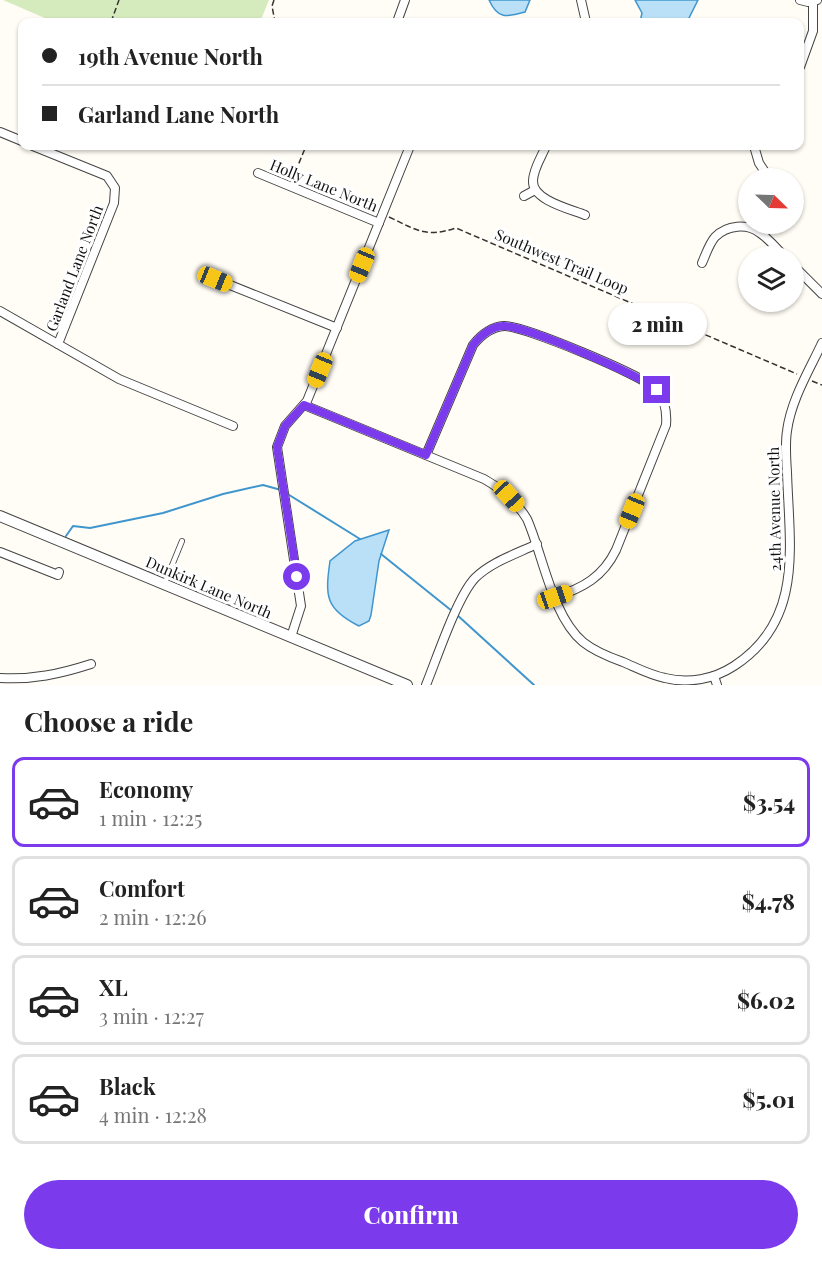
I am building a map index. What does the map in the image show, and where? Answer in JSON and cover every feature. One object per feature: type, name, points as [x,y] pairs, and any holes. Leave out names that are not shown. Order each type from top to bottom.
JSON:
[{"type":"street","points":[[398,18],[405,0]]},
{"type":"street","points":[[581,0],[585,18]]},
{"type":"street","points":[[800,0],[815,1],[813,31],[804,56]]},
{"type":"street","points":[[0,132],[18,139]]},
{"type":"street","name":"Garland Lane North","points":[[43,150],[107,177],[115,188],[114,203],[58,344]]},
{"type":"street","points":[[291,637],[302,606],[277,447],[285,426],[304,405],[408,150]]},
{"type":"street","points":[[544,150],[532,182],[535,190],[544,199],[585,215]]},
{"type":"street","points":[[755,150],[762,168]]},
{"type":"street","name":"Holly Lane North","points":[[258,173],[379,223]]},
{"type":"street","points":[[524,196],[535,190]]},
{"type":"street","points":[[702,263],[715,238],[732,228],[752,228],[774,246]]},
{"type":"street","points":[[804,276],[822,294]]},
{"type":"street","points":[[215,279],[337,328]]},
{"type":"street","points":[[0,311],[119,379],[233,426]]},
{"type":"street","points":[[426,455],[473,345],[486,332],[494,328],[505,326],[525,330],[649,383],[657,390],[667,416],[663,434],[610,562],[593,581],[555,597]]},
{"type":"street","name":"24th Avenue North","points":[[304,405],[484,479],[509,496],[527,519],[565,620],[573,632],[595,650],[654,676],[670,680],[715,681],[758,647],[778,618],[785,601],[789,566],[787,430],[805,378],[822,343]]},
{"type":"street","name":"Dunkirk Lane North","points":[[0,516],[406,685]]},
{"type":"street","points":[[426,685],[466,591],[474,579],[496,563],[537,544]]},
{"type":"street","points":[[0,552],[57,575],[59,572]]},
{"type":"street","points":[[0,678],[33,678],[54,675],[91,664]]},
{"type":"lane","points":[[164,585],[182,541]]},
{"type":"path","points":[[112,18],[119,0]]},
{"type":"path","points":[[274,0],[272,6],[274,18]]},
{"type":"path","points":[[292,180],[304,150]]},
{"type":"path","name":"Southwest Trail Loop","points":[[391,218],[424,233],[441,233],[456,228],[822,385]]},
{"type":"green space","points":[[3,0],[269,0],[262,18],[45,18]]},
{"type":"water","points":[[489,0],[530,0],[525,12],[508,16],[496,11]]},
{"type":"water","points":[[635,0],[698,0],[689,18],[641,18],[642,13]]},
{"type":"water","points":[[389,530],[379,561],[371,615],[369,621],[359,626],[339,614],[330,600],[328,584],[330,561],[355,541]]},
{"type":"waterway","points":[[66,536],[73,526],[90,528],[163,513],[223,494],[263,485],[281,490]]},
{"type":"waterway","points":[[286,493],[360,539]]},
{"type":"waterway","points":[[381,554],[452,611]]},
{"type":"waterway","points":[[456,614],[534,685]]},
{"type":"route","points":[[297,577],[277,459],[277,447],[285,426],[304,405],[426,455],[473,345],[486,332],[505,326],[525,330],[621,370],[640,378],[657,390]]}]
